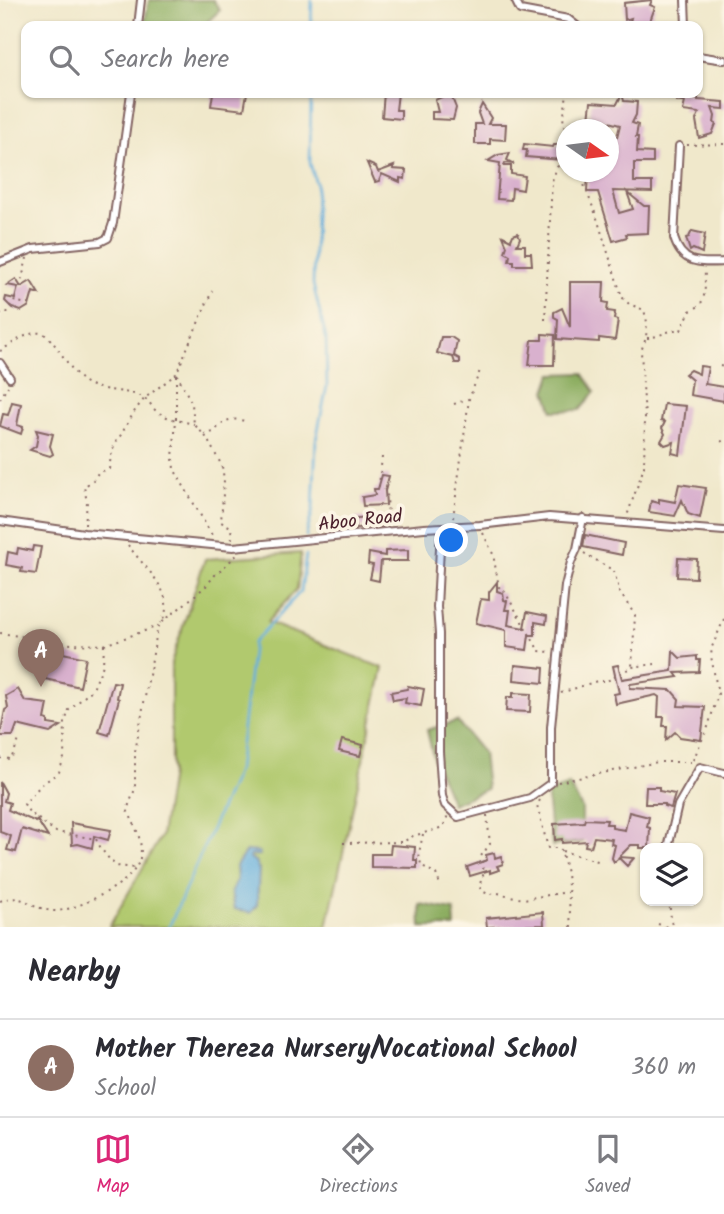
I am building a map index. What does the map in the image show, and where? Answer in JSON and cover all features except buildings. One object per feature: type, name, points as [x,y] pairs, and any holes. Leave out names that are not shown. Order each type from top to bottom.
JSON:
[{"type":"street","points":[[139,21],[141,0]]},
{"type":"street","points":[[515,0],[520,10],[571,21]]},
{"type":"street","points":[[685,0],[686,21]]},
{"type":"street","points":[[703,57],[724,60]]},
{"type":"street","points":[[0,262],[33,249],[100,242],[108,238],[113,223],[130,98]]},
{"type":"street","points":[[678,146],[674,238],[677,250],[683,256],[705,263],[724,262]]},
{"type":"street","points":[[0,363],[10,378]]},
{"type":"street","name":"Aboo Road","points":[[0,521],[84,533],[233,547],[549,517],[724,531]]},
{"type":"street","points":[[441,528],[437,607],[439,752],[442,796],[449,811],[458,817],[530,798],[551,783],[554,696],[565,586],[577,549],[583,518]]},
{"type":"street","points":[[669,843],[678,805],[699,766],[724,773]]},
{"type":"path","points":[[563,119],[565,98]]},
{"type":"path","points":[[678,146],[724,144]]},
{"type":"path","points":[[545,320],[552,181],[556,167]]},
{"type":"path","points":[[583,182],[622,298],[644,310],[647,322],[646,338],[641,351],[645,418],[644,467],[624,523]]},
{"type":"path","points":[[20,287],[23,265],[33,249]]},
{"type":"path","points":[[646,338],[658,337],[671,330],[681,330],[690,311],[700,307],[703,302],[705,263]]},
{"type":"path","points":[[212,292],[176,373],[173,458],[174,470],[218,546]]},
{"type":"path","points":[[0,314],[7,313],[13,301],[32,305]]},
{"type":"path","points":[[0,351],[33,333],[42,334],[48,337],[67,365],[83,381],[145,398],[155,410],[176,420],[194,424],[219,458],[223,472],[221,522],[231,527],[233,547]]},
{"type":"path","points":[[720,366],[724,367]]},
{"type":"path","points":[[451,527],[469,399],[481,368]]},
{"type":"path","points":[[84,533],[87,502],[84,487],[93,480],[97,472],[109,469],[112,450],[136,409],[145,398],[176,373]]},
{"type":"path","points":[[176,373],[192,404],[194,424]]},
{"type":"path","points":[[0,399],[10,378]]},
{"type":"path","points":[[454,404],[469,399]]},
{"type":"path","points":[[203,434],[214,432],[220,423],[229,419],[244,421]]},
{"type":"path","points":[[382,457],[379,486],[387,491],[387,532]]},
{"type":"path","points":[[480,525],[493,554],[499,587],[506,592],[529,637],[538,651],[559,651]]},
{"type":"path","points":[[0,901],[10,897],[21,898],[56,911],[87,902],[106,892],[125,880],[140,862],[141,844],[127,810],[135,789],[135,752],[158,626],[166,616],[166,596],[123,537]]},
{"type":"path","points":[[0,633],[71,644],[104,645],[158,626],[206,586],[235,559],[243,547]]},
{"type":"path","points":[[577,549],[614,571],[620,593],[635,615],[632,667]]},
{"type":"path","points":[[692,761],[708,727],[718,694],[711,656],[724,619]]},
{"type":"path","points":[[104,645],[103,665],[93,689],[69,710],[65,722],[64,758],[59,772],[41,785],[24,804],[29,812],[56,832],[96,839],[116,866],[136,868]]},
{"type":"path","points":[[554,696],[597,681],[607,681],[632,667],[655,664]]},
{"type":"path","points":[[0,758],[11,759],[20,738]]},
{"type":"path","points":[[601,862],[559,848],[548,848],[537,805],[551,783],[657,762],[692,761],[699,766]]},
{"type":"path","points":[[344,843],[396,843],[444,825],[449,811]]},
{"type":"path","points":[[486,811],[490,844],[481,856],[484,873],[480,886],[482,891],[523,899],[568,892]]},
{"type":"path","points":[[424,833],[419,853],[421,865],[436,874],[441,887]]},
{"type":"path","points":[[561,850],[567,873],[571,927]]},
{"type":"path","points":[[670,906],[672,927]]},
{"type":"path","points":[[658,924],[667,927]]},
{"type":"green space","points":[[149,0],[213,0],[220,10],[208,21],[145,21]]},
{"type":"green space","points":[[583,373],[595,392],[580,410],[553,411],[546,391],[552,374]]},
{"type":"green space","points":[[301,553],[297,589],[267,622],[383,668],[327,927],[109,927],[161,836],[171,774],[171,663],[205,559]]},
{"type":"green space","points":[[457,721],[483,753],[487,789],[452,804],[434,761],[427,730]]},
{"type":"green space","points":[[569,785],[582,808],[582,842],[552,846],[547,793]]},
{"type":"green space","points":[[420,904],[454,910],[455,927],[421,927]]},
{"type":"water","points":[[246,851],[259,852],[260,855],[250,856],[259,870],[257,906],[251,913],[234,909],[231,892],[237,880],[236,866]]},
{"type":"waterway","points":[[311,21],[312,0]]},
{"type":"waterway","points":[[306,536],[313,509],[316,440],[327,386],[326,338],[313,284],[316,184],[310,163],[311,98]]},
{"type":"waterway","points":[[169,927],[238,769],[253,643],[301,591],[306,555]]},
{"type":"place","name":"Mother Thereza Nursery/Vocational School","points":[[41,687]]}]
